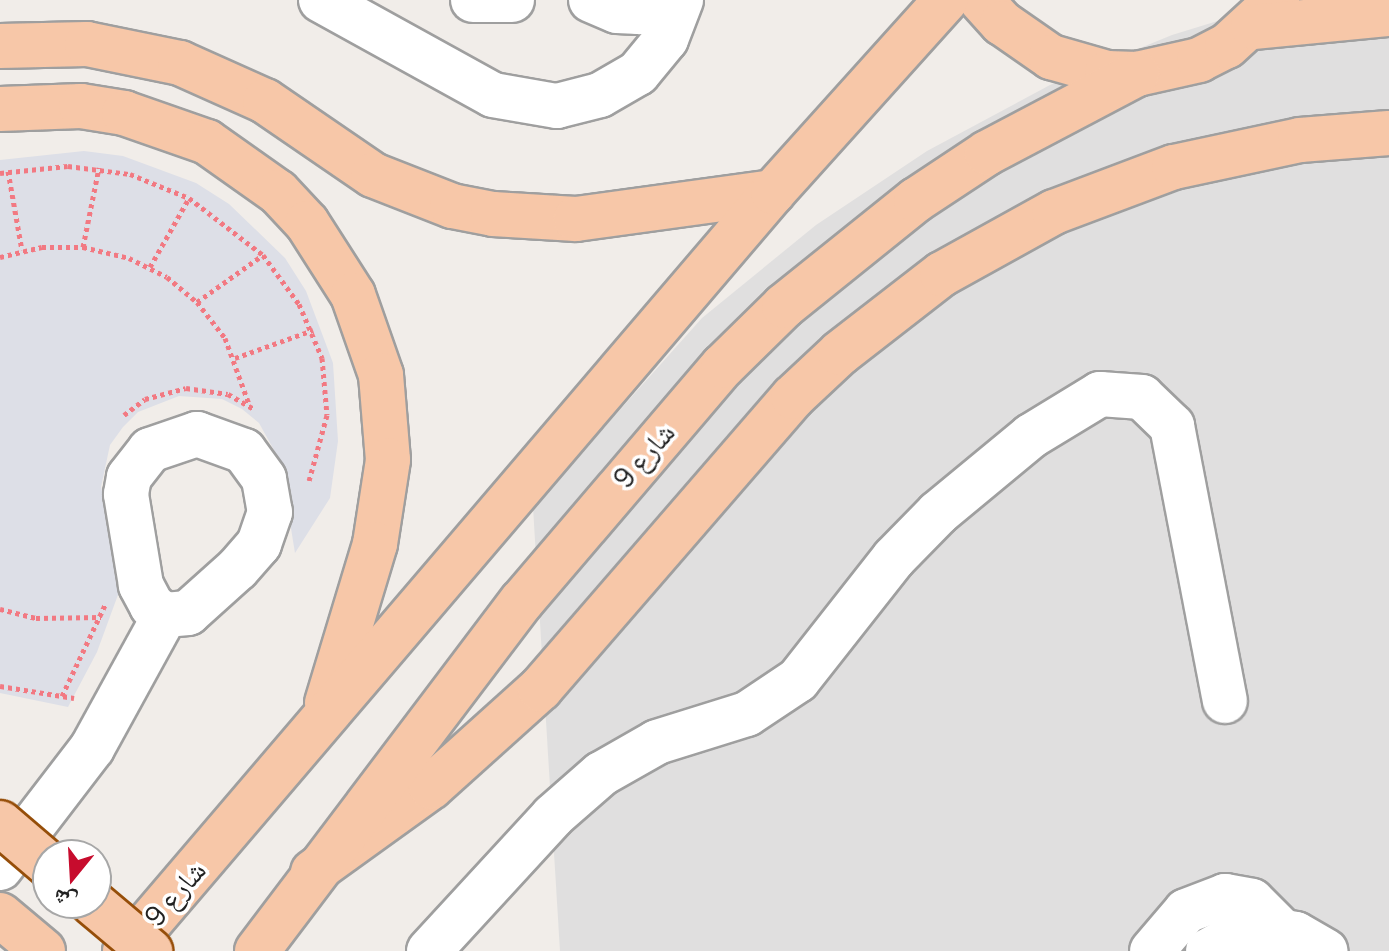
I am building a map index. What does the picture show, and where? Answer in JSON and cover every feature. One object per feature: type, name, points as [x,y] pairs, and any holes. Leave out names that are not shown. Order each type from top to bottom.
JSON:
[{"type":"main road","name":"شارع 9","points":[[125,951],[773,192],[946,0]]},
{"type":"main road","points":[[981,0],[1002,23],[1051,57],[1107,73],[1137,74],[1199,60],[1265,14],[1389,14]]},
{"type":"main road","points":[[0,46],[87,44],[180,63],[265,101],[373,175],[452,206],[493,214],[576,219],[773,192]]},
{"type":"main road","name":"شارع 9","points":[[259,943],[587,520],[653,441],[784,306],[905,209],[987,153],[1137,74]]},
{"type":"main road","points":[[0,109],[81,106],[124,113],[207,142],[278,192],[307,223],[353,295],[381,375],[388,460],[375,544],[321,722]]},
{"type":"main road","points":[[313,872],[431,787],[529,699],[590,637],[793,397],[840,353],[942,274],[1054,212],[1174,167],[1300,140],[1389,133]]},
{"type":"main road","points":[[0,823],[32,850]]},
{"type":"main road","points":[[0,915],[43,951]]},
{"type":"main road","points":[[112,919],[150,951]]},
{"type":"lane","points":[[321,0],[493,95],[557,106],[600,95],[638,73],[666,39],[680,0]]},
{"type":"lane","points":[[473,0],[512,0]]},
{"type":"lane","points":[[591,0],[617,11],[639,12],[680,0]]},
{"type":"lane","points":[[429,951],[553,816],[601,774],[657,742],[747,714],[798,680],[894,558],[938,513],[1031,436],[1100,394],[1142,397],[1172,426],[1225,701]]},
{"type":"lane","points":[[197,434],[244,451],[269,495],[267,529],[249,557],[195,609],[181,616],[165,615],[152,606],[141,585],[124,510],[129,477],[150,450],[197,434]]},
{"type":"lane","points":[[0,868],[63,790],[119,705],[165,615]]},
{"type":"lane","points":[[1152,951],[1186,911],[1211,898],[1252,901],[1281,930],[1325,951]]},
{"type":"lane","points":[[1208,951],[1240,933],[1281,930]]},
{"type":"path","points":[[83,247],[99,168]]},
{"type":"path","points":[[0,173],[99,168],[160,184],[189,198],[263,255],[313,330],[326,386],[322,443],[302,496],[267,529]]},
{"type":"path","points":[[8,171],[22,250]]},
{"type":"path","points":[[150,267],[189,198]]},
{"type":"path","points":[[0,257],[22,250],[83,247],[150,267],[197,302],[235,358],[249,404]]},
{"type":"path","points":[[197,302],[263,255]]},
{"type":"path","points":[[235,358],[313,330]]},
{"type":"path","points":[[0,609],[36,618],[101,617]]},
{"type":"path","points":[[0,686],[119,705]]},
{"type":"shaded area","points":[[1286,0],[1389,0],[1389,951],[560,951],[533,507],[702,318],[816,225],[927,151],[1050,85],[1172,35]]},
{"type":"shaded area","points":[[84,151],[123,156],[196,183],[229,204],[285,258],[306,291],[333,363],[338,441],[330,498],[295,553],[280,461],[259,423],[242,409],[222,399],[179,396],[138,412],[110,445],[101,487],[120,571],[119,592],[97,652],[68,707],[0,693],[0,160]]}]
